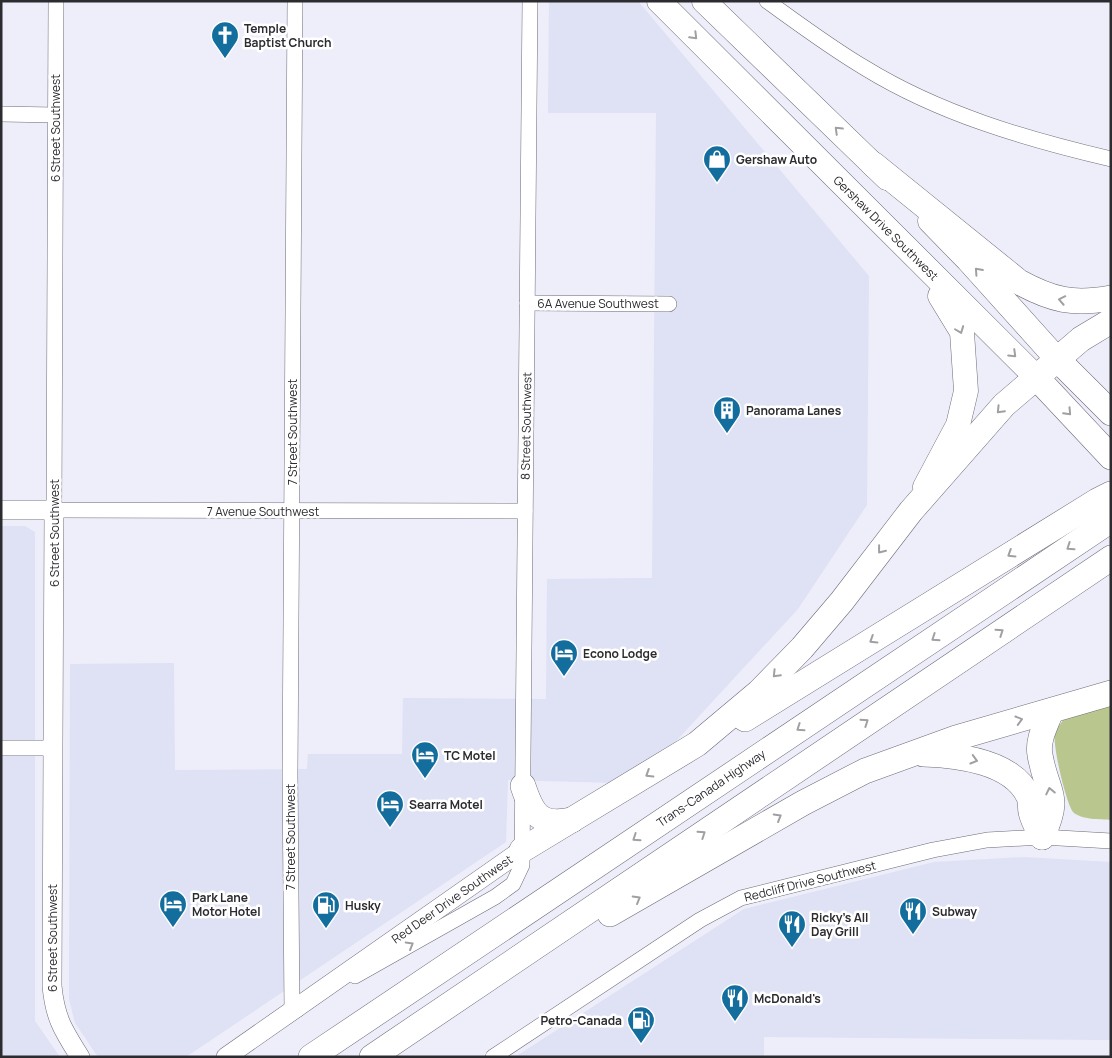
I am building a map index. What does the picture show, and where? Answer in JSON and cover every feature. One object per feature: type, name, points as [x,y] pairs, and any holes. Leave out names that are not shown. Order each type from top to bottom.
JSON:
[{"type":"highway","points":[[873,164],[1019,282],[1046,296],[1070,301],[1111,298]]},
{"type":"highway","points":[[697,744],[759,692],[802,648],[842,601],[911,511],[971,440],[1035,376],[1058,360],[1081,339],[1111,321]]},
{"type":"highway","points":[[1058,360],[1111,413]]},
{"type":"highway","name":"Gershaw Drive Southwest","points":[[1035,376],[1111,457]]},
{"type":"highway","points":[[522,850],[697,744],[722,733],[1106,505]]},
{"type":"highway","name":"Trans-Canada Highway","points":[[311,1057],[1106,505]]},
{"type":"highway","points":[[372,1057],[899,699],[1111,558]]},
{"type":"highway","points":[[428,1019],[803,803],[865,771],[908,754],[1111,693]]},
{"type":"highway","points":[[1042,837],[1052,815],[1053,805],[1040,754],[1040,738],[1051,711]]},
{"type":"highway","points":[[908,754],[970,758],[1006,773],[1021,785],[1029,798],[1031,813],[1042,837]]},
{"type":"highway","points":[[523,786],[528,802],[539,817],[552,823],[572,820]]},
{"type":"main road","name":"Gershaw Drive Southwest","points":[[659,1],[1035,376]]},
{"type":"main road","points":[[704,1],[873,164],[968,260],[1058,360]]},
{"type":"main road","points":[[866,209],[939,294],[962,332],[964,344],[966,392],[958,425],[911,511]]},
{"type":"street","name":"6 Street Southwest","points":[[56,1],[52,986],[54,1010],[62,1030],[80,1057]]},
{"type":"street","name":"7 Street Southwest","points":[[292,1012],[290,784],[295,1]]},
{"type":"street","name":"8 Street Southwest","points":[[522,850],[530,1]]},
{"type":"street","points":[[768,1],[865,69],[919,96],[1020,135],[1111,159]]},
{"type":"street","points":[[1,114],[55,115]]},
{"type":"street","name":"6A Avenue Southwest","points":[[527,303],[669,304]]},
{"type":"street","name":"7 Avenue Southwest","points":[[1,510],[525,511]]},
{"type":"street","points":[[1,748],[53,748]]},
{"type":"street","name":"Redcliff Drive Southwest","points":[[493,1057],[700,920],[741,898],[933,850],[987,840],[1042,837],[1111,841]]},
{"type":"street","name":"Red Deer Drive Southwest","points":[[226,1057],[522,850]]},
{"type":"shaded area","points":[[549,1],[638,1],[869,276],[867,505],[798,609],[667,751],[615,783],[508,780],[506,842],[186,1057],[98,1057],[75,1023],[69,999],[70,664],[174,663],[175,770],[307,769],[308,754],[402,754],[403,698],[546,699],[547,579],[652,578],[656,113],[548,113]]},
{"type":"shaded area","points":[[1,526],[25,526],[35,532],[35,1021],[60,1057],[1,1057]]},
{"type":"shaded area","points":[[1024,857],[1111,862],[1111,1040],[764,1037],[764,1057],[515,1057],[744,909],[934,862]]},
{"type":"green space","points":[[1111,705],[1111,820],[1086,818],[1073,812],[1070,806],[1063,786],[1055,733],[1066,716]]},
{"type":"place","name":"Temple Baptist Church","points":[[225,59]]},
{"type":"place","name":"Gershaw Auto","points":[[717,183]]},
{"type":"place","name":"Panorama Lanes","points":[[727,434]]},
{"type":"place","name":"Econo Lodge","points":[[564,677]]},
{"type":"place","name":"TC Motel","points":[[425,779]]},
{"type":"place","name":"Searra Motel","points":[[390,828]]},
{"type":"place","name":"Park Lane Motor Hotel","points":[[173,928]]},
{"type":"place","name":"Husky","points":[[326,929]]},
{"type":"place","name":"Subway","points":[[913,935]]},
{"type":"place","name":"Ricky's All Day Grill","points":[[792,948]]},
{"type":"place","name":"McDonald's","points":[[735,1022]]},
{"type":"place","name":"Petro-Canada","points":[[641,1044]]}]
